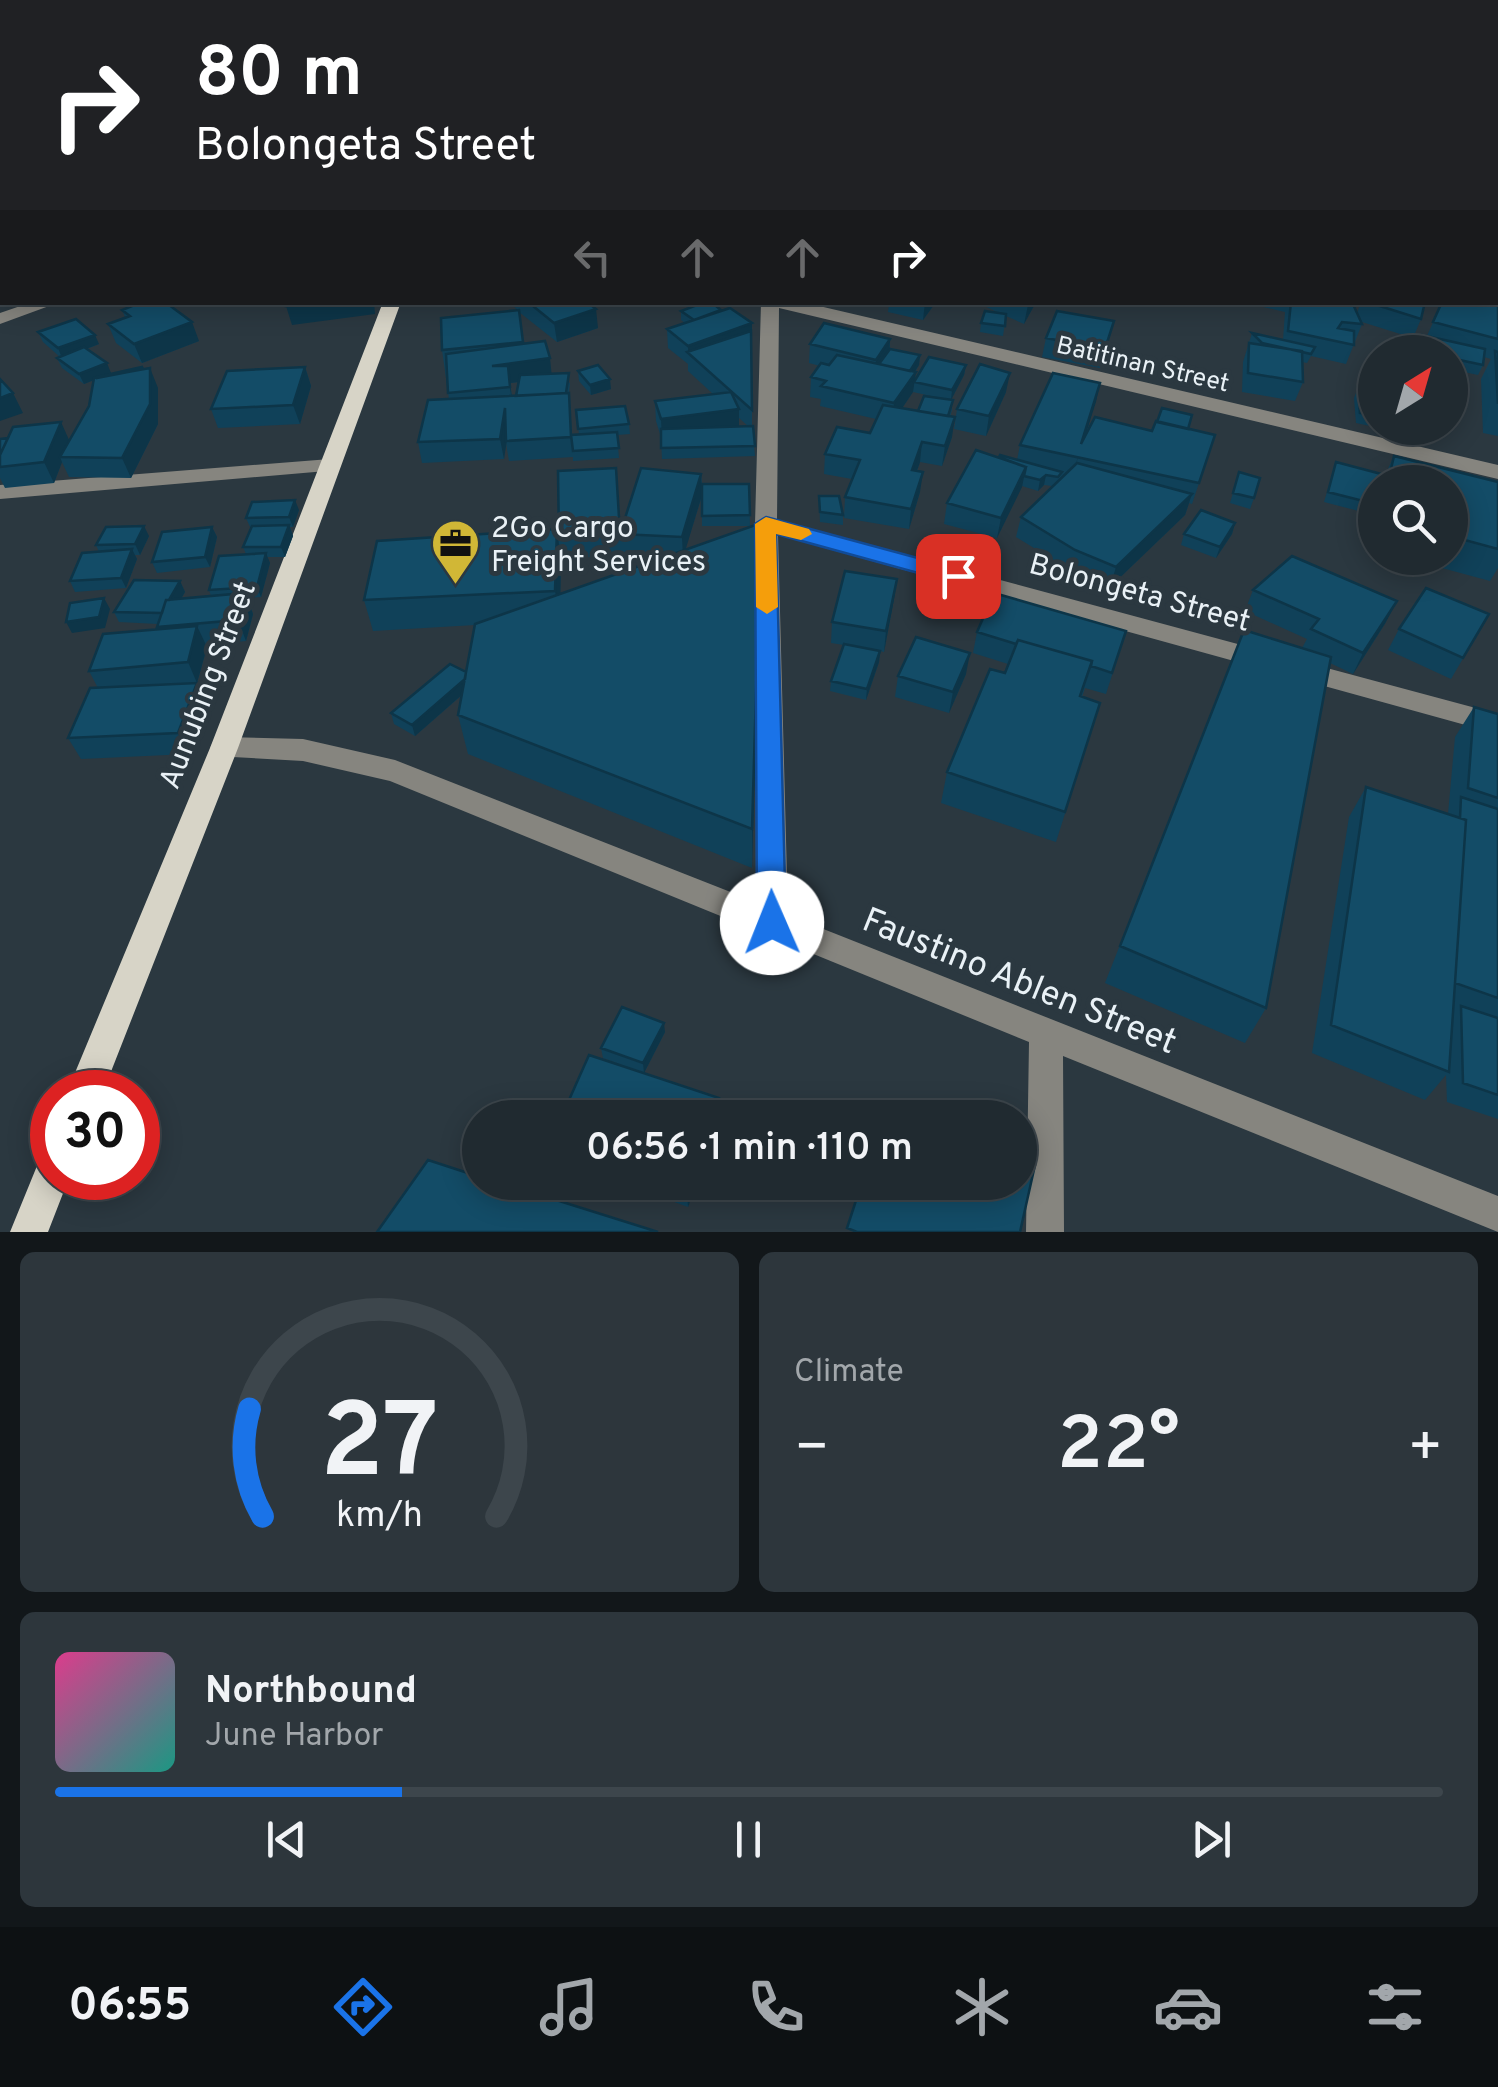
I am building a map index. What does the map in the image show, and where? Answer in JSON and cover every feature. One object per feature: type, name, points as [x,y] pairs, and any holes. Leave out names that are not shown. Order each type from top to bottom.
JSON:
[{"type":"main road","name":"Aunubing Street","points":[[95,1070],[224,748],[391,305]]},
{"type":"main road","points":[[29,1232],[42,1200]]},
{"type":"street","points":[[0,319],[42,305]]},
{"type":"street","points":[[772,923],[766,524],[773,305]]},
{"type":"street","name":"Batitinan Street","points":[[786,305],[1498,472]]},
{"type":"street","points":[[0,492],[330,466]]},
{"type":"street","name":"Bolongeta Street","points":[[766,524],[1498,724]]},
{"type":"street","name":"Faustino Ablen Street","points":[[224,748],[303,750],[395,770],[1498,1215]]},
{"type":"street","points":[[1045,1232],[1046,1034]]},
{"type":"building","points":[[134,305],[169,305],[192,322],[134,344],[108,324],[130,316],[122,310]]},
{"type":"building","points":[[532,305],[591,305],[596,309],[554,323]]},
{"type":"building","points":[[697,305],[715,305],[721,310],[694,320],[681,311]]},
{"type":"building","points":[[1291,305],[1353,305],[1362,324],[1342,322],[1338,328],[1354,331],[1354,345],[1288,331]]},
{"type":"building","points":[[1377,305],[1424,305],[1421,319]]},
{"type":"building","points":[[1441,305],[1498,305],[1498,339],[1433,322]]},
{"type":"building","points":[[730,308],[752,323],[688,346],[667,329]]},
{"type":"building","points":[[519,310],[523,342],[442,350],[441,318]]},
{"type":"building","points":[[985,311],[1006,314],[1005,326],[981,323]]},
{"type":"building","points":[[1057,311],[1114,321],[1105,349],[1046,338]]},
{"type":"building","points":[[76,319],[95,335],[58,348],[38,332]]},
{"type":"building","points":[[824,323],[890,339],[876,360],[810,344]]},
{"type":"building","points":[[751,331],[752,410],[687,352]]},
{"type":"building","points":[[1252,333],[1315,347],[1311,354],[1262,343]]},
{"type":"building","points":[[545,341],[550,358],[492,366],[508,366],[510,387],[448,393],[446,354]]},
{"type":"building","points":[[1249,343],[1302,351],[1303,382],[1248,373]]},
{"type":"building","points":[[1468,345],[1485,349],[1483,365],[1468,362]]},
{"type":"building","points":[[84,347],[107,363],[79,374],[57,358]]},
{"type":"building","points":[[890,349],[920,355],[910,371],[879,364]]},
{"type":"building","points":[[1495,351],[1498,352],[1498,404]]},
{"type":"building","points":[[837,355],[916,372],[894,403],[821,386],[826,381],[811,377],[821,363],[829,365]]},
{"type":"building","points":[[929,357],[966,365],[952,390],[914,382]]},
{"type":"building","points":[[980,364],[1010,373],[989,416],[957,409]]},
{"type":"building","points":[[598,365],[610,379],[590,385],[578,371]]},
{"type":"building","points":[[305,367],[293,405],[211,409],[227,371]]},
{"type":"building","points":[[150,368],[150,404],[122,458],[60,457],[89,406],[94,378]]},
{"type":"building","points":[[143,369],[97,378],[97,377]]},
{"type":"building","points":[[569,373],[566,393],[516,396],[520,375]]},
{"type":"building","points":[[1053,373],[1100,383],[1081,444],[1095,417],[1152,431],[1156,421],[1215,435],[1199,483],[1020,445]]},
{"type":"building","points":[[0,379],[13,393],[0,398]]},
{"type":"building","points":[[731,392],[739,409],[661,419],[655,401]]},
{"type":"building","points":[[569,393],[571,437],[506,441],[505,408],[500,439],[418,442],[428,400]]},
{"type":"building","points":[[924,396],[953,400],[948,416],[918,411]]},
{"type":"building","points":[[883,405],[955,417],[945,446],[922,442],[912,470],[923,472],[911,509],[845,497],[860,460],[825,454],[837,427],[870,433]]},
{"type":"building","points":[[625,406],[629,424],[578,429],[576,410]]},
{"type":"building","points":[[1162,408],[1192,415],[1188,429],[1157,422]]},
{"type":"building","points":[[61,422],[44,462],[0,467],[0,455],[13,427]]},
{"type":"building","points":[[753,426],[755,446],[661,448],[661,429]]},
{"type":"building","points":[[617,432],[619,448],[573,451],[571,435]]},
{"type":"building","points":[[8,438],[0,455],[0,439]]},
{"type":"building","points":[[976,450],[1026,467],[1001,518],[947,503]]},
{"type":"building","points":[[1000,455],[1062,472],[1058,477],[1046,475],[1040,480],[1024,476],[1026,467]]},
{"type":"building","points":[[1394,456],[1430,465],[1392,465]]},
{"type":"building","points":[[1336,462],[1358,468],[1358,500],[1328,492]]},
{"type":"building","points":[[1077,463],[1192,494],[1116,567],[1075,550],[1021,517]]},
{"type":"building","points":[[616,468],[620,534],[559,539],[558,471]]},
{"type":"building","points":[[641,468],[701,474],[682,537],[620,534]]},
{"type":"building","points":[[1239,472],[1260,478],[1254,498],[1233,493]]},
{"type":"building","points":[[1468,474],[1498,482],[1498,549],[1468,541]]},
{"type":"building","points":[[702,484],[749,484],[750,515],[702,516]]},
{"type":"building","points":[[819,496],[839,496],[843,515],[820,512]]},
{"type":"building","points":[[295,500],[289,517],[246,518],[252,502]]},
{"type":"building","points":[[1201,510],[1235,523],[1220,547],[1184,534]]},
{"type":"building","points":[[761,523],[752,829],[458,715],[475,624]]},
{"type":"building","points":[[289,525],[281,547],[243,547],[252,526]]},
{"type":"building","points":[[144,526],[135,544],[96,545],[106,527]]},
{"type":"building","points":[[212,527],[205,557],[152,562],[162,532]]},
{"type":"building","points":[[557,529],[555,591],[364,600],[377,541]]},
{"type":"building","points":[[951,537],[978,546],[972,562],[943,553]]},
{"type":"building","points":[[132,549],[121,578],[70,581],[82,553]]},
{"type":"building","points":[[266,553],[257,587],[209,590],[219,556]]},
{"type":"building","points":[[1292,556],[1397,601],[1363,653],[1311,629],[1319,619],[1253,590]]},
{"type":"building","points":[[845,571],[897,579],[886,631],[832,622]]},
{"type":"building","points":[[134,580],[180,581],[162,613],[114,612]]},
{"type":"building","points":[[1426,588],[1489,614],[1463,658],[1399,629]]},
{"type":"building","points":[[245,593],[238,620],[157,627],[166,600]]},
{"type":"building","points":[[994,593],[1126,631],[1112,673],[1091,666],[1092,661],[977,632]]},
{"type":"building","points":[[104,598],[99,617],[66,622],[70,603]]},
{"type":"building","points":[[197,626],[188,662],[89,671],[103,634]]},
{"type":"building","points":[[1244,630],[1331,657],[1266,1008],[1120,946]]},
{"type":"building","points":[[916,637],[970,653],[953,692],[898,676]]},
{"type":"building","points":[[1018,640],[1092,661],[1080,696],[1100,703],[1065,812],[947,772],[990,669],[1005,673]]},
{"type":"building","points":[[844,644],[880,651],[867,689],[831,681]]},
{"type":"building","points":[[450,664],[466,672],[465,679],[412,725],[391,713]]},
{"type":"building","points":[[197,683],[178,733],[68,738],[90,688]]},
{"type":"building","points":[[1474,707],[1498,714],[1498,798],[1468,788]]},
{"type":"building","points":[[1366,787],[1466,820],[1449,1072],[1331,1025]]},
{"type":"building","points":[[1461,797],[1498,809],[1498,998],[1455,983],[1466,820],[1460,818]]},
{"type":"building","points":[[1461,1006],[1498,1018],[1498,1095],[1463,1083]]},
{"type":"building","points":[[622,1007],[664,1023],[643,1063],[601,1048]]},
{"type":"building","points":[[589,1055],[719,1098],[718,1100],[569,1100]]},
{"type":"building","points":[[428,1160],[462,1171],[462,1200],[556,1200],[658,1232],[377,1232]]},
{"type":"building","points":[[856,1200],[1027,1200],[1020,1232],[857,1232],[847,1228]]},
{"type":"slow traffic","points":[[767,607],[766,524],[801,534]]},
{"type":"place","name":"2Go Cargo Freight Services","points":[[456,586]]},
{"type":"route","points":[[772,923],[766,524],[958,576]]}]
